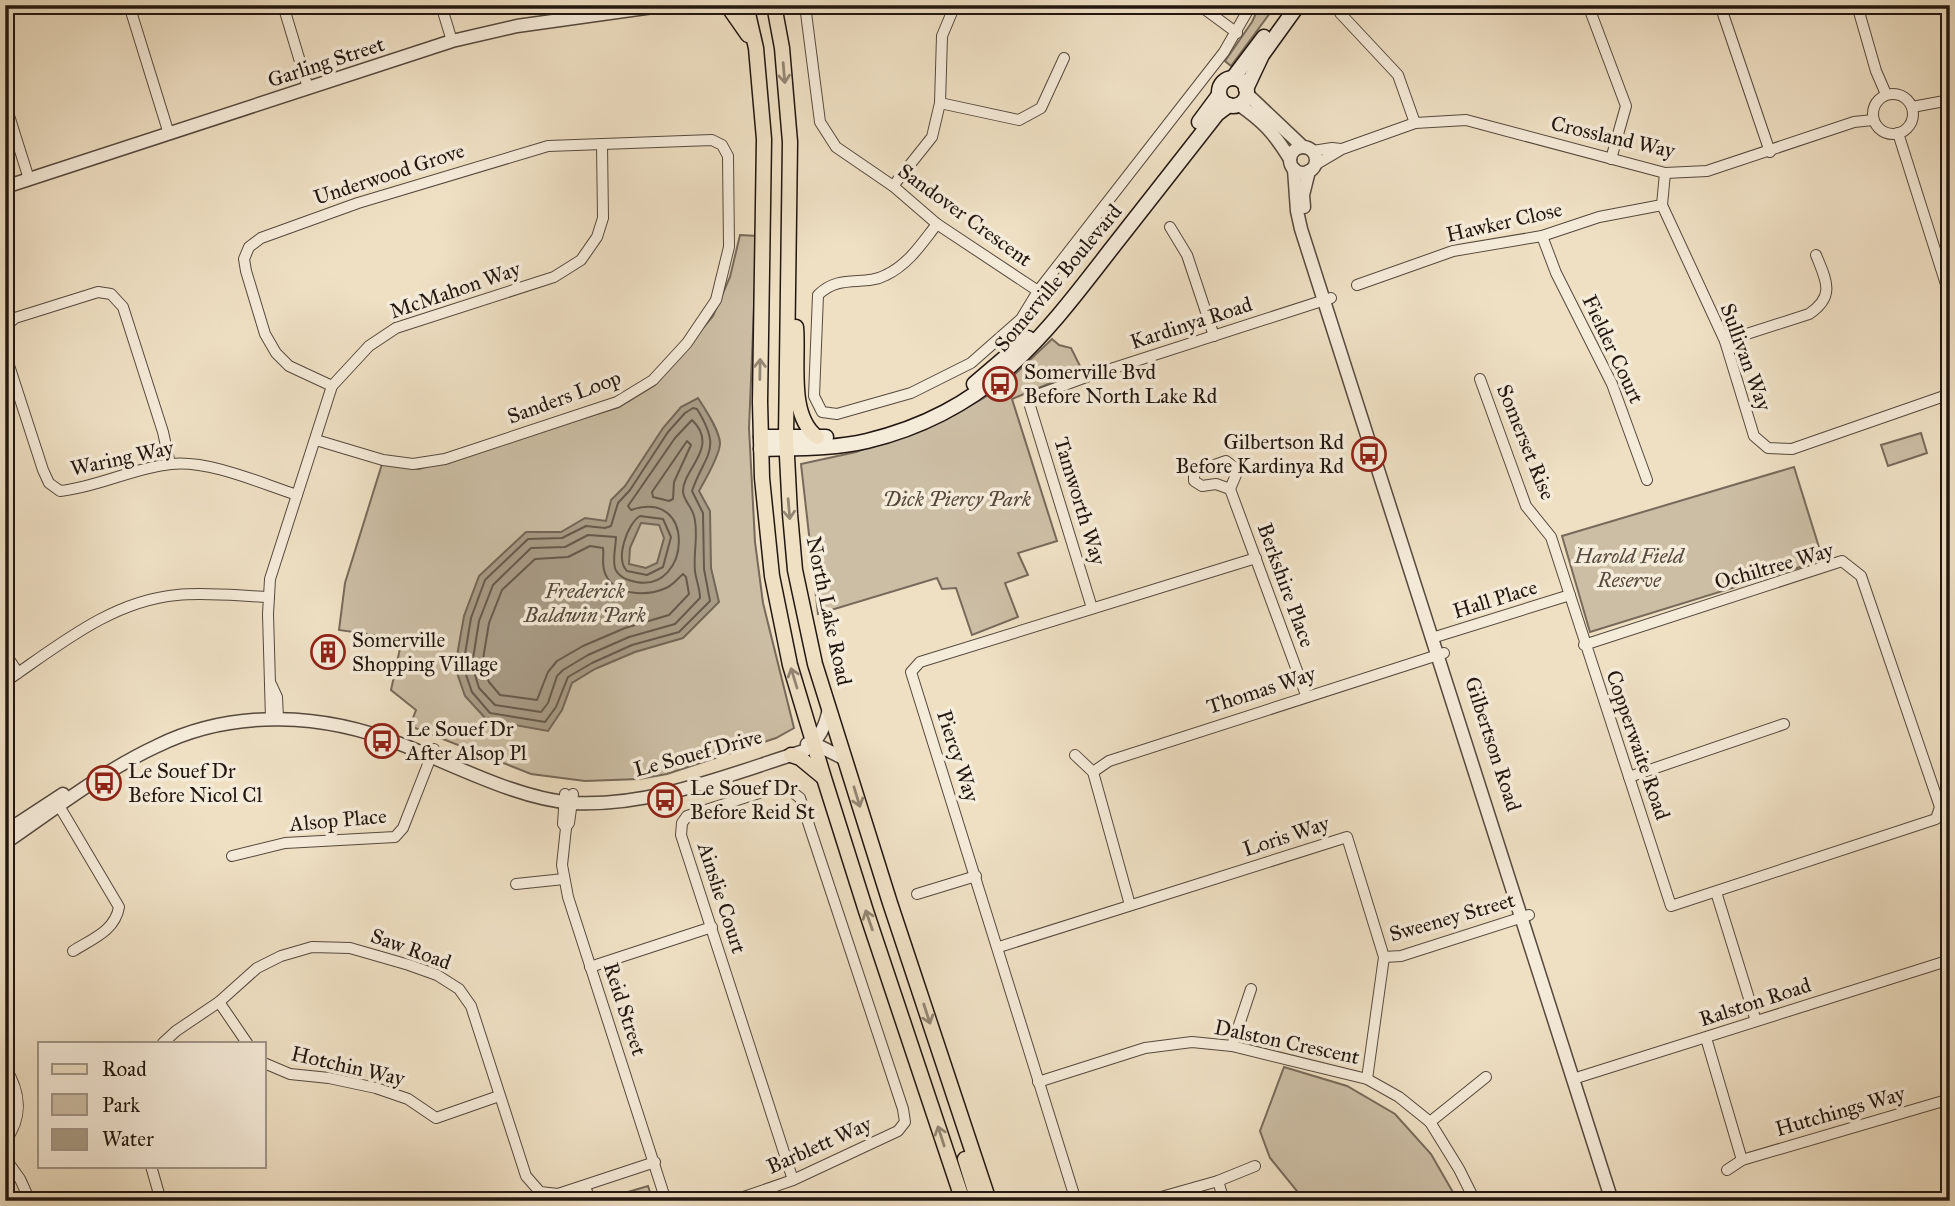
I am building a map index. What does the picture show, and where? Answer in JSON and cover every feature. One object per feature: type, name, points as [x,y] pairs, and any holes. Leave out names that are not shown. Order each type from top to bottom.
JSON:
[{"type":"main road","points":[[727,5],[743,24],[756,48]]},
{"type":"main road","points":[[747,5],[756,48],[764,139],[761,443],[764,507],[772,576],[790,665],[813,743],[963,1201]]},
{"type":"main road","points":[[1233,78],[1242,81],[1236,97],[1222,83],[1233,78],[1289,5]]},
{"type":"main road","name":"Somerville Boulevard","points":[[786,443],[817,437],[853,436],[912,419],[962,393],[984,378],[1050,315],[1236,97],[1272,39],[1298,5]]},
{"type":"main road","name":"North Lake Road","points":[[773,6],[782,48],[790,142],[786,443],[796,570],[815,664],[890,903],[989,1201]]},
{"type":"main road","name":"Somerville Boulevard","points":[[761,443],[849,444],[914,426],[962,403],[1003,374],[1033,346],[1217,114],[1236,97]]},
{"type":"main road","points":[[788,292],[794,310],[800,411],[805,426],[817,437]]},
{"type":"main road","points":[[791,755],[800,758],[824,778]]},
{"type":"main road","points":[[964,1126],[965,1157],[978,1201]]},
{"type":"street","points":[[129,5],[168,130]]},
{"type":"street","points":[[283,5],[307,85]]},
{"type":"street","points":[[441,5],[451,38]]},
{"type":"street","name":"Garling Street","points":[[593,10],[616,5]]},
{"type":"street","name":"Garling Street","points":[[5,187],[28,176],[502,22],[593,10],[667,5]]},
{"type":"street","name":"Sandover Crescent","points":[[805,5],[820,122],[836,147],[893,186],[937,224],[1038,291],[1224,52],[1251,5]]},
{"type":"street","points":[[893,186],[932,137],[940,103],[942,36],[955,5]]},
{"type":"street","points":[[1199,5],[1237,33]]},
{"type":"street","points":[[1588,5],[1626,107],[1611,159]]},
{"type":"street","points":[[1720,5],[1770,152]]},
{"type":"street","points":[[1857,5],[1876,71],[1886,94]]},
{"type":"street","points":[[1340,13],[1398,75],[1415,123]]},
{"type":"street","points":[[940,103],[1019,120],[1041,108],[1064,58]]},
{"type":"street","points":[[1886,94],[1899,94],[1909,101],[1912,107],[1909,126],[1898,133],[1880,130],[1873,120],[1873,107],[1886,94]]},
{"type":"street","points":[[1236,97],[1310,158]]},
{"type":"street","points":[[1236,97],[1274,132],[1292,164],[1301,173],[1310,158]]},
{"type":"street","points":[[1912,107],[1950,100]]},
{"type":"street","points":[[5,103],[28,176]]},
{"type":"street","name":"Crossland Way","points":[[1310,158],[1332,148],[1342,149],[1415,123],[1466,120],[1665,173],[1707,171],[1854,122],[1873,120]]},
{"type":"street","points":[[1898,133],[1950,296]]},
{"type":"street","name":"Underwood Grove","points":[[332,386],[289,366],[276,353],[265,334],[244,259],[248,247],[261,238],[358,203],[548,146],[712,139],[722,145]]},
{"type":"street","name":"McMahon Way","points":[[274,715],[269,691],[270,579],[332,386],[369,346],[396,328],[554,277],[581,260],[597,237],[603,218],[602,145]]},
{"type":"street","name":"Sanders Loop","points":[[316,440],[383,460],[413,464],[445,459],[617,402],[653,380],[687,343],[716,300],[729,247],[728,156],[722,145]]},
{"type":"street","points":[[1310,158],[1296,149],[1292,164],[1297,211],[1328,299]]},
{"type":"street","points":[[1310,158],[1303,195],[1305,216],[1328,299]]},
{"type":"street","points":[[1662,205],[1665,173]]},
{"type":"street","name":"Garling Street","points":[[5,179],[28,176]]},
{"type":"street","name":"Hawker Close","points":[[1357,285],[1453,251],[1542,236],[1599,217],[1662,205]]},
{"type":"street","name":"Sullivan Way","points":[[1662,205],[1725,341],[1754,436],[1768,448],[1792,449],[1950,394]]},
{"type":"street","points":[[937,224],[908,261],[884,277],[829,284],[818,295],[814,396],[822,412],[836,414],[911,393],[971,363],[1021,318],[1038,291]]},
{"type":"street","points":[[1170,227],[1187,256],[1214,336]]},
{"type":"street","name":"Fielder Court","points":[[1542,236],[1556,274],[1612,384],[1647,480]]},
{"type":"street","points":[[1725,341],[1809,314],[1820,306],[1827,293],[1826,279],[1816,255]]},
{"type":"street","points":[[5,327],[15,318],[98,292],[111,294],[123,307],[163,432],[170,464]]},
{"type":"street","name":"Kardinya Road","points":[[1030,406],[1030,401],[1036,394],[1328,299]]},
{"type":"street","name":"Gilbertson Road","points":[[1328,299],[1577,1078],[1621,1201]]},
{"type":"street","name":"Waring Way","points":[[5,353],[43,470],[49,483],[60,491],[78,489],[151,467],[184,464],[212,468],[297,495]]},
{"type":"street","name":"Somerset Rise","points":[[1480,379],[1526,506],[1551,537],[1570,595]]},
{"type":"street","name":"Tamworth Way","points":[[1030,406],[1092,608]]},
{"type":"street","name":"Berkshire Place","points":[[1230,489],[1306,695]]},
{"type":"street","name":"Piercy Way","points":[[1076,1201],[999,947],[911,672],[920,662],[1256,558]]},
{"type":"street","name":"Ochiltree Way","points":[[1584,645],[1842,561],[1861,576],[1940,807],[1936,819],[1671,905]]},
{"type":"street","points":[[5,682],[101,617],[138,602],[177,594],[269,597]]},
{"type":"street","name":"Hall Place","points":[[1435,637],[1570,595]]},
{"type":"street","name":"Copperwaite Road","points":[[1570,595],[1584,645],[1671,905]]},
{"type":"street","points":[[5,653],[18,673]]},
{"type":"street","name":"Thomas Way","points":[[1093,772],[1109,761],[1306,695],[1440,654]]},
{"type":"street","points":[[829,709],[825,727],[813,743],[845,759]]},
{"type":"street","name":"Le Souef Drive","points":[[5,832],[173,738],[218,725],[274,715],[343,726],[382,736],[433,752],[491,782],[605,803],[656,796],[804,751],[813,743]]},
{"type":"street","points":[[1629,777],[1784,724]]},
{"type":"street","name":"Le Souef Drive","points":[[569,798],[658,788],[801,744],[813,743]]},
{"type":"street","name":"Alsop Place","points":[[232,856],[285,844],[395,836],[403,828],[433,752]]},
{"type":"street","points":[[1075,755],[1093,772],[1130,905]]},
{"type":"street","name":"Ainslie Court","points":[[793,1180],[681,835],[682,823],[687,816],[772,789],[787,788],[800,798],[903,1109]]},
{"type":"street","name":"Reid Street","points":[[569,798],[569,823],[566,828],[562,865],[564,879],[666,1201]]},
{"type":"street","points":[[57,803],[119,907],[118,917],[112,927],[73,951]]},
{"type":"street","name":"Le Souef Drive","points":[[5,843],[57,803]]},
{"type":"street","name":"Loris Way","points":[[999,947],[1347,837],[1384,957],[1367,1079]]},
{"type":"street","points":[[917,894],[976,876]]},
{"type":"street","points":[[516,884],[564,879]]},
{"type":"street","points":[[1716,892],[1756,1021]]},
{"type":"street","name":"Sweeney Street","points":[[1384,957],[1401,956],[1525,916]]},
{"type":"street","points":[[590,967],[712,927]]},
{"type":"street","name":"Saw Road","points":[[164,1042],[219,1002],[257,968],[281,956],[312,947],[350,948],[437,975],[459,989],[471,1006],[526,1176],[540,1192],[558,1194],[655,1162]]},
{"type":"street","name":"Ralston Road","points":[[1577,1078],[1950,960]]},
{"type":"street","points":[[1232,1046],[1251,989]]},
{"type":"street","points":[[219,1002],[246,1042]]},
{"type":"street","points":[[1706,1038],[1742,1160]]},
{"type":"street","name":"Dalston Crescent","points":[[1038,1082],[1145,1048],[1192,1042],[1232,1046],[1367,1079],[1399,1097],[1430,1122],[1475,1201]]},
{"type":"street","name":"Hotchin Way","points":[[266,1064],[290,1074],[329,1078],[376,1088],[408,1099],[436,1118],[499,1096]]},
{"type":"street","points":[[5,1067],[16,1087],[19,1104],[17,1122],[5,1141]]},
{"type":"street","points":[[1430,1122],[1486,1077]]},
{"type":"street","name":"Gilbertson Road","points":[[1577,1078],[1612,1201]]},
{"type":"street","name":"Hutchings Way","points":[[1727,1170],[1742,1160],[1950,1099]]},
{"type":"street","name":"Barblett Way","points":[[732,1201],[793,1180],[898,1131],[905,1122],[903,1109]]},
{"type":"street","points":[[5,1158],[20,1179],[30,1201]]},
{"type":"street","points":[[1147,1201],[1218,1181],[1255,1166]]},
{"type":"street","points":[[152,1168],[161,1201]]},
{"type":"street","points":[[1218,1181],[1224,1201]]},
{"type":"street","points":[[585,1186],[590,1201]]},
{"type":"street","points":[[179,1201],[278,1197],[312,1201]]},
{"type":"green space","points":[[1260,5],[1276,5],[1231,66],[1225,61],[1252,22]]},
{"type":"green space","name":"Frederick Baldwin Park","points":[[740,235],[757,236],[749,428],[755,542],[763,603],[794,728],[776,738],[667,774],[639,779],[585,781],[531,774],[410,726],[416,710],[391,690],[402,639],[339,630],[345,583],[382,464],[419,469],[619,407],[655,385],[713,316],[730,277]]},
{"type":"green space","name":"Dick Piercy Park","points":[[1052,339],[1059,345],[1071,348],[1082,370],[1012,399],[1057,541],[1018,553],[1028,575],[1005,583],[1018,617],[972,635],[956,588],[942,589],[937,578],[818,614],[801,464],[856,452],[954,415],[1011,378]]},
{"type":"green space","points":[[1921,433],[1927,453],[1888,466],[1881,445]]},
{"type":"green space","name":"Harold Field Reserve","points":[[1794,467],[1823,560],[1590,632],[1562,536]]},
{"type":"green space","points":[[1284,1067],[1347,1086],[1395,1114],[1431,1154],[1458,1201],[1305,1201],[1270,1158],[1260,1131]]},
{"type":"green space","points":[[648,1186],[653,1201],[604,1201],[604,1199]]},
{"type":"water","points":[[698,398],[718,433],[720,444],[717,455],[699,491],[710,511],[711,568],[719,602],[683,638],[635,652],[595,669],[572,683],[562,710],[548,731],[487,720],[465,696],[455,667],[464,616],[479,576],[526,532],[561,532],[585,518],[606,521],[611,500],[625,486],[663,428],[681,407]],"holes":[[[641,523],[659,525],[664,538],[657,563],[646,568],[629,564],[630,548]]]},
{"type":"place","name":"Somerville Bvd Before North Lake Rd","points":[[1000,384]]},
{"type":"place","name":"Gilbertson Rd Before Kardinya Rd","points":[[1369,454]]},
{"type":"place","name":"Somerville Shopping Village","points":[[328,652]]},
{"type":"place","name":"Le Souef Dr After Alsop Pl","points":[[382,741]]},
{"type":"place","name":"Le Souef Dr Before Nicol Cl","points":[[104,783]]},
{"type":"place","name":"Le Souef Dr Before Reid St","points":[[665,800]]}]
